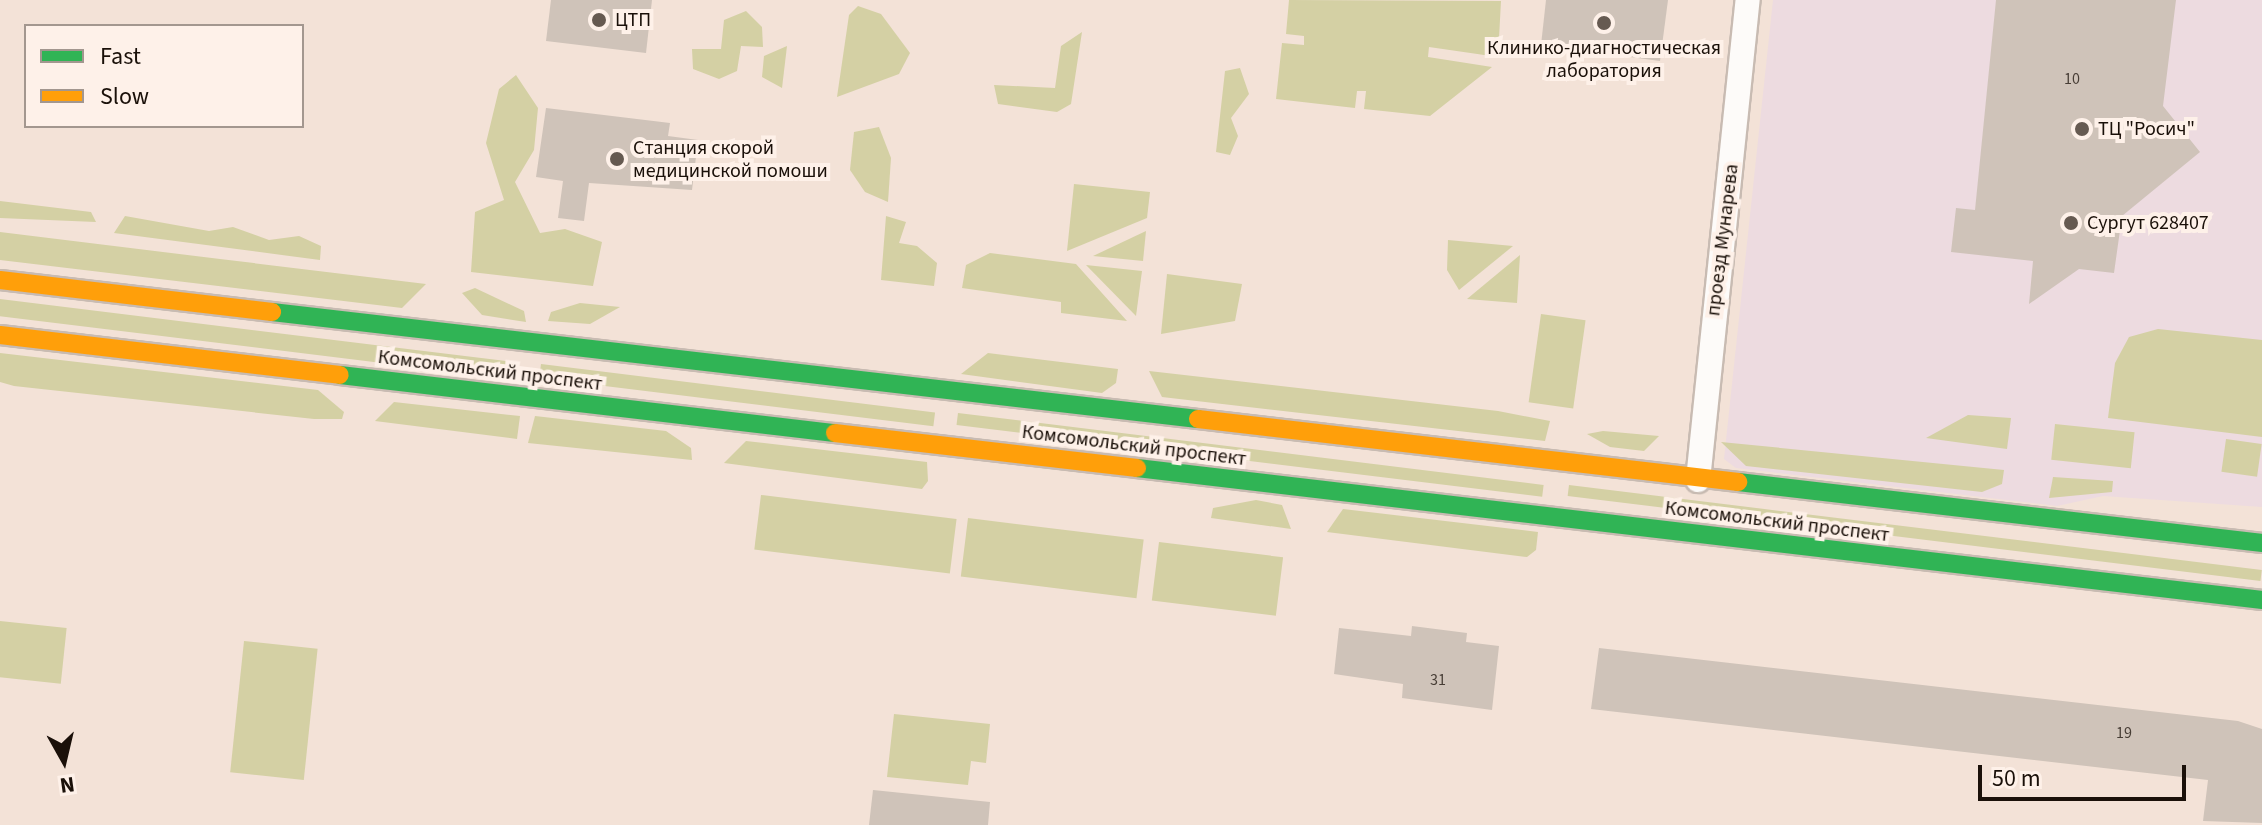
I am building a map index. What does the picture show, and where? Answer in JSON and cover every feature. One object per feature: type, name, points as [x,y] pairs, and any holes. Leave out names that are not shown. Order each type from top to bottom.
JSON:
[{"type":"main road","name":"Комсомольский проспект","points":[[0,280],[1698,480],[2262,543]]},
{"type":"main road","name":"Комсомольский проспект","points":[[0,335],[2262,600]]},
{"type":"street","name":"проезд Мунарева","points":[[1698,480],[1748,0]]},
{"type":"shaded area","points":[[1289,0],[1501,1],[1498,57],[1429,47],[1428,57],[1492,67],[1430,116],[1364,109],[1366,91],[1357,91],[1355,108],[1276,99],[1282,43],[1304,45],[1304,36],[1286,34]]},
{"type":"shaded area","points":[[1773,0],[2262,0],[2262,507],[2103,496],[2057,506],[1736,468],[1724,459]]},
{"type":"shaded area","points":[[858,6],[881,14],[910,53],[899,74],[837,97],[849,15]]},
{"type":"shaded area","points":[[746,11],[762,27],[763,47],[741,46],[737,71],[719,79],[693,69],[692,49],[721,49],[724,20]]},
{"type":"shaded area","points":[[1082,32],[1071,104],[1057,112],[998,104],[994,85],[1055,88],[1061,46]]},
{"type":"shaded area","points":[[787,46],[782,88],[762,77],[764,56]]},
{"type":"shaded area","points":[[1240,68],[1249,94],[1231,118],[1238,136],[1230,155],[1216,152],[1225,71]]},
{"type":"shaded area","points":[[516,75],[538,108],[534,150],[515,182],[540,233],[565,229],[602,242],[593,286],[471,272],[475,212],[504,200],[486,143],[499,89]]},
{"type":"shaded area","points":[[879,127],[891,158],[888,202],[865,192],[850,170],[854,132]]},
{"type":"shaded area","points":[[1074,184],[1150,192],[1147,218],[1067,251]]},
{"type":"shaded area","points":[[0,201],[91,212],[96,222],[0,218]]},
{"type":"shaded area","points":[[125,216],[209,231],[233,227],[269,240],[299,236],[321,246],[320,260],[114,233]]},
{"type":"shaded area","points":[[886,216],[906,222],[899,243],[917,246],[937,263],[934,286],[881,280]]},
{"type":"shaded area","points":[[1146,231],[1143,261],[1093,256]]},
{"type":"shaded area","points":[[0,232],[426,284],[402,308],[0,260]]},
{"type":"shaded area","points":[[1448,240],[1513,246],[1459,290],[1447,270]]},
{"type":"shaded area","points":[[990,253],[1076,264],[1127,321],[1061,313],[1061,302],[962,288],[966,265]]},
{"type":"shaded area","points":[[1520,255],[1517,303],[1467,299]]},
{"type":"shaded area","points":[[1086,265],[1142,271],[1136,316]]},
{"type":"shaded area","points":[[1167,274],[1242,284],[1235,321],[1161,334]]},
{"type":"shaded area","points":[[475,288],[524,311],[526,322],[482,315],[462,293]]},
{"type":"shaded area","points":[[0,299],[518,363],[516,379],[0,316]]},
{"type":"shaded area","points":[[580,303],[620,307],[590,324],[548,321],[551,312]]},
{"type":"shaded area","points":[[1541,314],[1586,320],[1573,408],[1529,402]]},
{"type":"shaded area","points":[[2158,329],[2262,340],[2262,437],[2108,418],[2115,363],[2129,337]]},
{"type":"shaded area","points":[[0,353],[318,390],[344,412],[342,419],[314,419],[14,386],[0,382]]},
{"type":"shaded area","points":[[988,353],[1118,369],[1116,383],[1102,393],[961,374]]},
{"type":"shaded area","points":[[541,364],[935,412],[933,426],[539,378]]},
{"type":"shaded area","points":[[1149,371],[1498,411],[1550,421],[1545,441],[1162,397]]},
{"type":"shaded area","points":[[394,402],[520,416],[517,439],[375,421]]},
{"type":"shaded area","points":[[958,413],[1544,485],[1542,497],[957,425]]},
{"type":"shaded area","points":[[1968,415],[2011,418],[2007,449],[1926,438]]},
{"type":"shaded area","points":[[535,416],[666,431],[691,448],[692,460],[528,443]]},
{"type":"shaded area","points":[[2055,424],[2135,432],[2131,468],[2051,460]]},
{"type":"shaded area","points":[[1603,431],[1659,436],[1644,451],[1610,447],[1587,434]]},
{"type":"shaded area","points":[[2226,439],[2262,444],[2257,477],[2221,472]]},
{"type":"shaded area","points":[[746,441],[927,462],[928,481],[922,489],[724,463]]},
{"type":"shaded area","points":[[1721,442],[2004,470],[2002,484],[1982,492],[1746,466]]},
{"type":"shaded area","points":[[2053,477],[2113,481],[2112,492],[2049,498]]},
{"type":"shaded area","points":[[1569,485],[2262,570],[2260,581],[1568,496]]},
{"type":"shaded area","points":[[761,495],[957,519],[950,574],[754,550]]},
{"type":"shaded area","points":[[1256,500],[1282,505],[1291,529],[1211,518],[1213,508]]},
{"type":"shaded area","points":[[1343,509],[1538,532],[1536,550],[1527,557],[1327,532]]},
{"type":"shaded area","points":[[968,518],[1144,540],[1136,598],[961,577]]},
{"type":"shaded area","points":[[1159,542],[1283,557],[1276,616],[1152,601]]},
{"type":"shaded area","points":[[0,621],[67,628],[61,684],[0,677]]},
{"type":"shaded area","points":[[244,641],[318,649],[304,780],[230,772]]},
{"type":"shaded area","points":[[894,714],[990,724],[986,763],[971,761],[968,785],[887,777]]},
{"type":"building","name":"ЦТП","points":[[551,0],[652,0],[646,53],[546,41]]},
{"type":"building","name":"Клинико-диагностическая лаборатория","points":[[1546,0],[1668,0],[1660,61],[1541,45]]},
{"type":"building","name":"ТЦ \"Росич\"","points":[[1996,0],[2176,0],[2163,106],[2200,152],[2122,216],[2114,273],[2079,269],[2029,304],[2033,261],[1951,252],[1956,208],[1975,210]]},
{"type":"building","name":"Cтанция скорой медицинской помоши","points":[[546,108],[670,123],[668,136],[698,140],[692,190],[589,183],[584,221],[558,218],[563,181],[536,177]]},
{"type":"building","points":[[1412,626],[1467,633],[1466,642],[1499,646],[1492,710],[1402,698],[1403,684],[1334,674],[1339,628],[1411,636]]},
{"type":"building","points":[[1599,648],[2238,721],[2262,729],[2262,823],[2203,821],[2208,780],[1591,709]]},
{"type":"building","points":[[873,790],[990,802],[988,825],[869,825]]},
{"type":"traffic: fast","points":[[272,312],[1198,419]]},
{"type":"traffic: fast","points":[[340,375],[835,433]]},
{"type":"traffic: fast","points":[[1137,468],[2262,600]]},
{"type":"traffic: fast","points":[[1738,482],[2262,543]]},
{"type":"traffic: slow","points":[[0,280],[272,312]]},
{"type":"traffic: slow","points":[[0,335],[340,375]]},
{"type":"traffic: slow","points":[[1198,419],[1738,482]]},
{"type":"traffic: slow","points":[[835,433],[1137,468]]},
{"type":"place","name":"ЦТП","points":[[599,20]]},
{"type":"place","name":"Клинико-диагностическая лаборатория","points":[[1604,23]]},
{"type":"place","name":"ТЦ \"Росич\"","points":[[2082,129]]},
{"type":"place","name":"Cтанция скорой медицинской помоши","points":[[617,159]]},
{"type":"place","name":"Сургут 628407","points":[[2071,223]]}]
